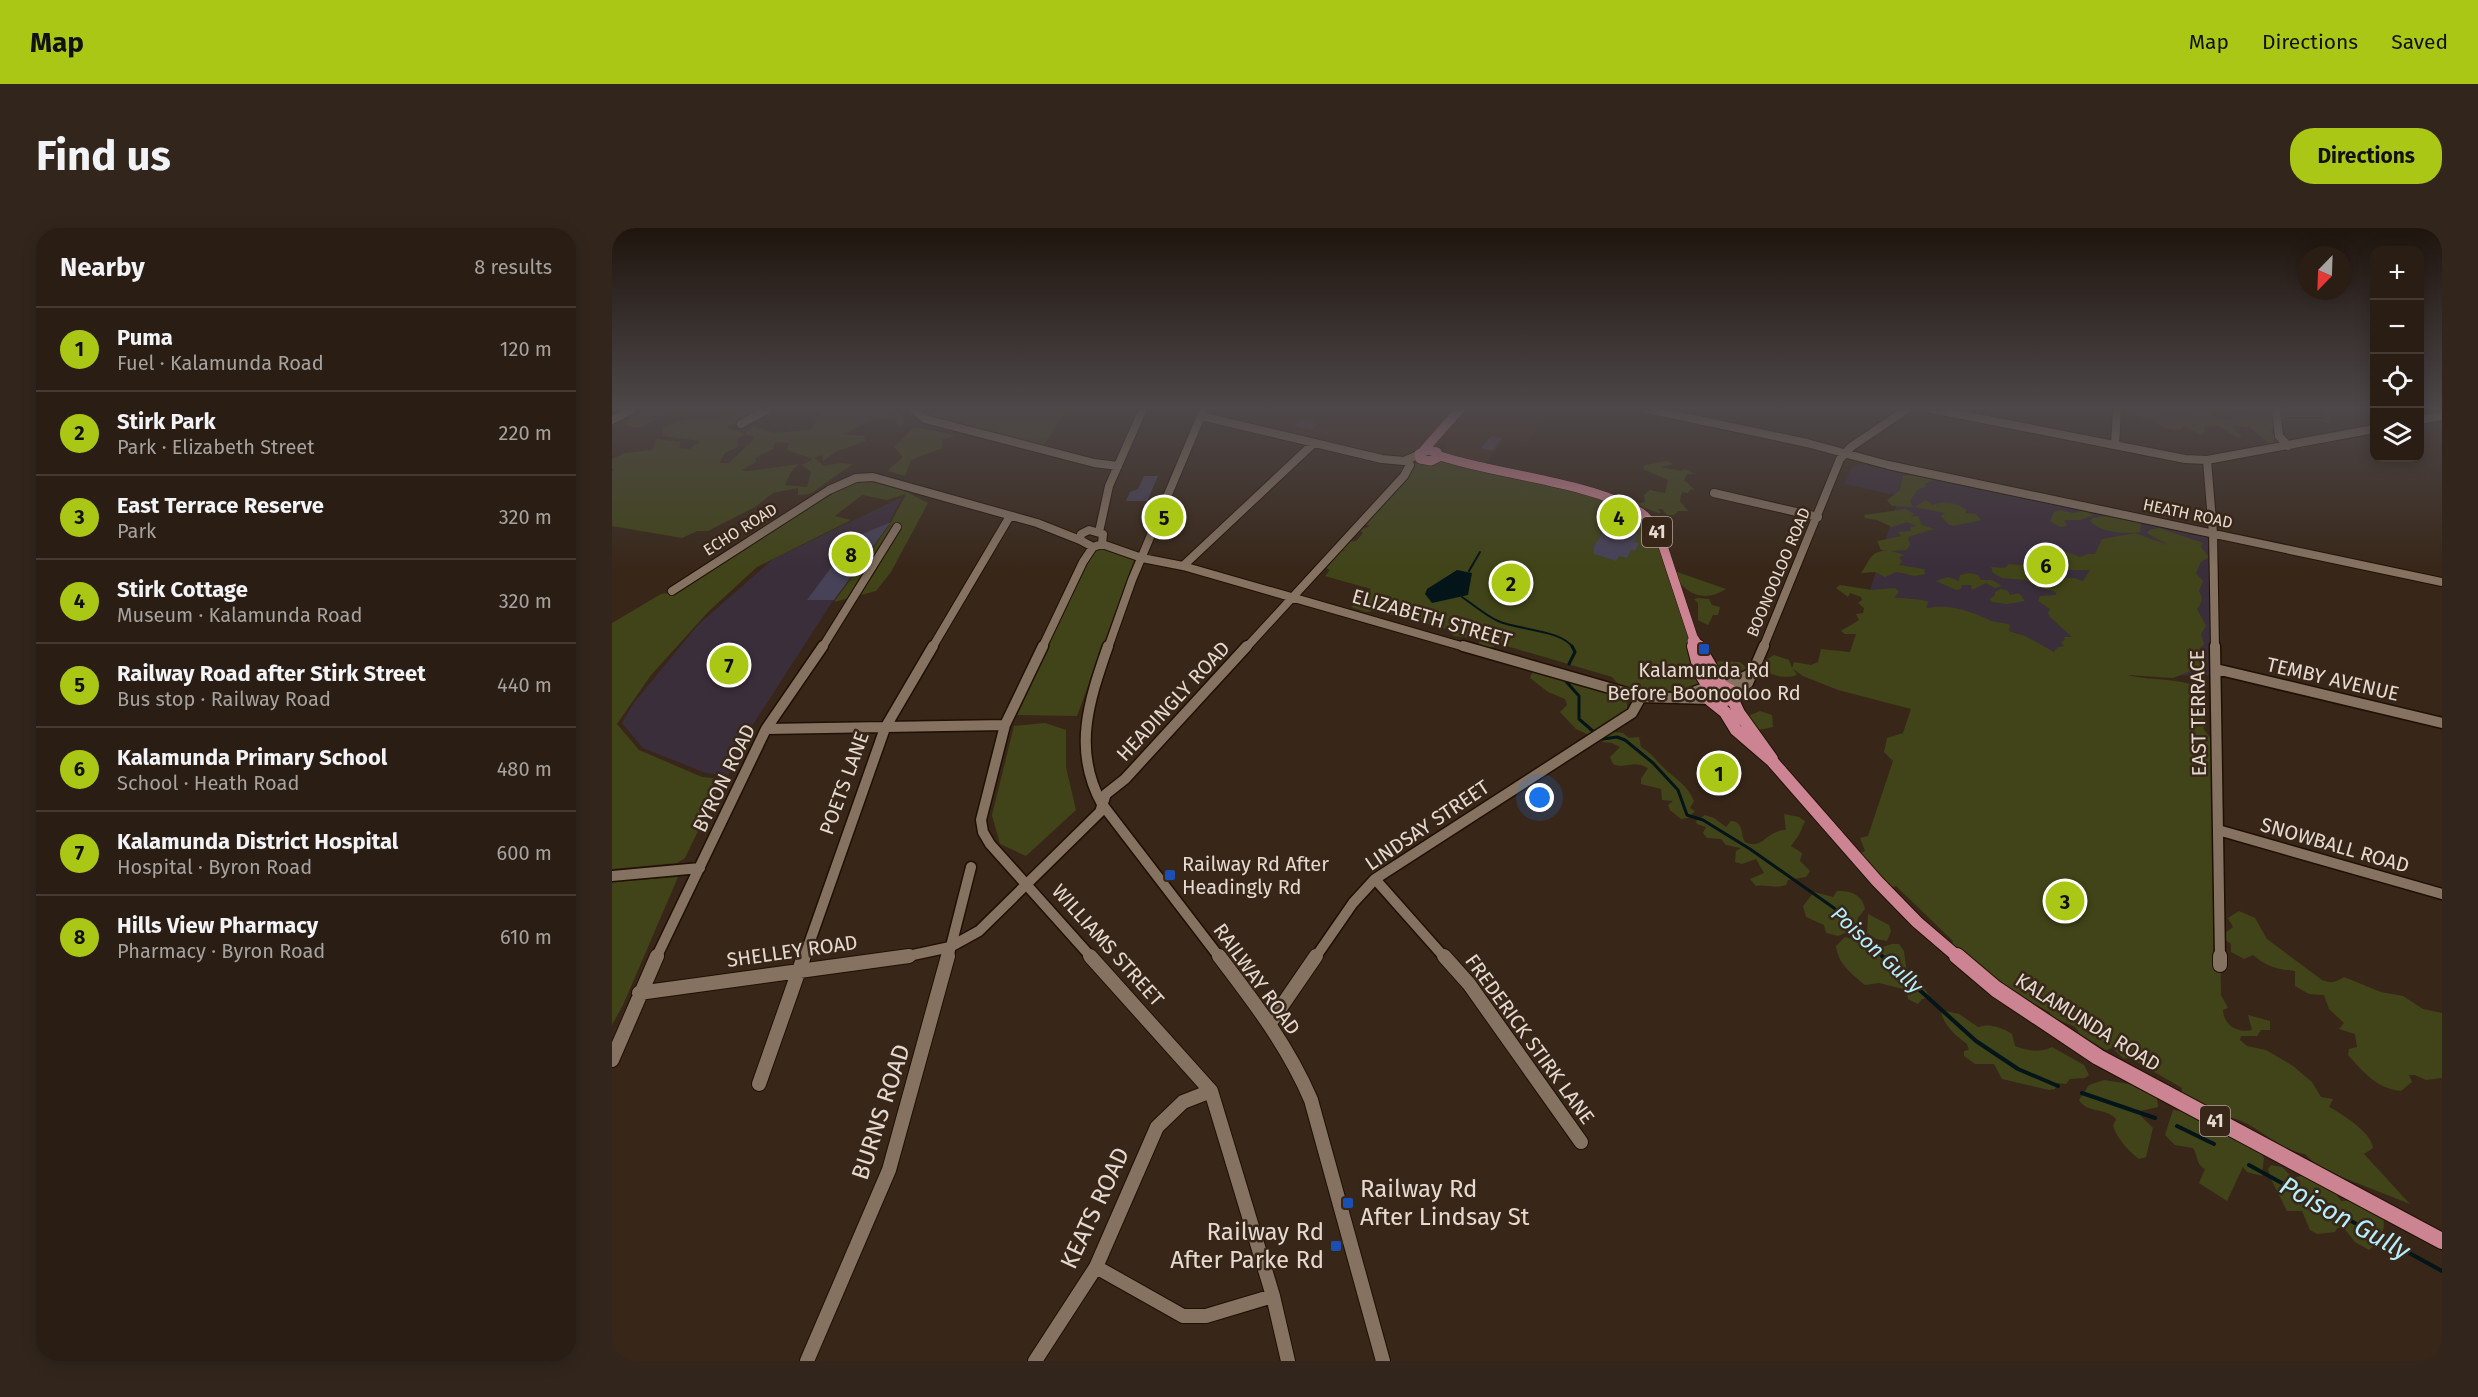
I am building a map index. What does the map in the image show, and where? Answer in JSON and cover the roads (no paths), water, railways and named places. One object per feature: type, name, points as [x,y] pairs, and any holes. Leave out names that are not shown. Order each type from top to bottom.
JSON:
[{"type":"main road","name":"KALAMUNDA ROAD","points":[[1456,462],[1546,487],[1560,487],[1623,503],[1649,519],[1661,543],[1693,637],[1695,659],[1708,686]]},
{"type":"main road","name":"KALAMUNDA ROAD","points":[[1693,637],[1708,666],[1727,690],[1735,708],[1766,746],[1772,760]]},
{"type":"main road","points":[[1708,686],[1727,690],[1723,702],[1710,699]]},
{"type":"main road","name":"41","points":[[1708,686],[1705,691],[1710,699]]},
{"type":"main road","name":"KALAMUNDA ROAD","points":[[1710,699],[1725,712],[1736,730],[1772,760],[1877,882],[1917,922],[2013,1002],[2098,1057],[2442,1241]]},
{"type":"street","points":[[1090,462],[1118,466]]},
{"type":"street","points":[[1092,539],[1120,462]]},
{"type":"street","name":"RAILWAY ROAD","points":[[1182,462],[1102,661],[1088,714],[1085,736],[1086,767],[1102,804],[1270,1023],[1300,1074],[1311,1100],[1383,1361]]},
{"type":"street","points":[[1183,566],[1294,462]]},
{"type":"street","points":[[1389,462],[1397,465],[1410,465],[1414,462]]},
{"type":"street","name":"BOONOOLOO ROAD","points":[[1727,690],[1743,688],[1750,674],[1818,517],[1839,462]]},
{"type":"street","name":"HEATH ROAD","points":[[1877,462],[2442,582]]},
{"type":"street","name":"EAST TERRACE","points":[[2207,462],[2213,534],[2220,965]]},
{"type":"street","name":"HEADINGLY ROAD","points":[[950,947],[990,922],[1100,812],[1106,794],[1125,779],[1404,476],[1410,465]]},
{"type":"street","name":"ELIZABETH STREET","points":[[856,478],[873,477],[1641,697],[1671,700],[1710,699]]},
{"type":"street","name":"ECHO ROAD","points":[[672,591],[829,490],[856,478]]},
{"type":"street","points":[[1714,493],[1818,517]]},
{"type":"street","name":"POETS LANE","points":[[759,1084],[885,728],[1010,516]]},
{"type":"street","name":"BYRON ROAD","points":[[612,1060],[639,993],[766,729],[832,633],[897,527]]},
{"type":"street","name":"WILLIAMS STREET","points":[[1092,539],[1005,725],[983,812],[982,827],[990,844],[1211,1090],[1273,1296],[1288,1361]]},
{"type":"street","name":"TEMBY AVENUE","points":[[2216,669],[2442,723]]},
{"type":"street","name":"ELIZABETH STREET","points":[[1671,700],[1708,686]]},
{"type":"street","name":"LINDSAY STREET","points":[[1270,1023],[1353,903],[1375,879],[1632,713],[1641,697]]},
{"type":"street","points":[[766,729],[1005,725]]},
{"type":"street","name":"SNOWBALL ROAD","points":[[2218,830],[2442,894]]},
{"type":"street","name":"BURNS ROAD","points":[[807,1361],[889,1170],[926,1044],[971,867]]},
{"type":"street","points":[[612,876],[700,868]]},
{"type":"street","name":"FREDERICK STIRK LANE","points":[[1375,879],[1469,984],[1581,1142]]},
{"type":"street","name":"SHELLEY ROAD","points":[[639,993],[799,969],[917,955],[950,947]]},
{"type":"street","name":"KEATS ROAD","points":[[1035,1361],[1096,1267],[1157,1127],[1183,1102],[1211,1090]]},
{"type":"street","points":[[1096,1267],[1183,1316],[1206,1316],[1273,1296]]},
{"type":"waterway","points":[[1469,571],[1480,552]]},
{"type":"waterway","points":[[1462,597],[1498,621],[1560,637],[1573,648]]},
{"type":"waterway","points":[[1569,664],[1575,652],[1573,648]]},
{"type":"waterway","name":"Poison Gully","points":[[1563,678],[1579,696],[1579,719],[1594,732]]},
{"type":"waterway","name":"Poison Gully","points":[[1603,739],[1617,737],[1625,740],[1653,763],[1678,790],[1687,815],[1703,820],[1750,849],[1834,908],[1882,956]]},
{"type":"waterway","name":"Poison Gully","points":[[1882,956],[1976,1041],[2018,1069],[2058,1086]]},
{"type":"waterway","name":"Poison Gully","points":[[2082,1093],[2155,1118]]},
{"type":"waterway","points":[[2177,1126],[2214,1144]]},
{"type":"waterway","name":"Poison Gully","points":[[2249,1165],[2442,1271]]},
{"type":"place","name":"Railway Road after Stirk Street","points":[[1164,517]]},
{"type":"place","name":"Stirk Cottage","points":[[1619,517]]},
{"type":"place","name":"Hills View Pharmacy","points":[[851,554]]},
{"type":"place","name":"Kalamunda Primary School","points":[[2046,565]]},
{"type":"place","name":"Stirk Park","points":[[1511,583]]},
{"type":"place","name":"Kalamunda Rd Before Boonooloo Rd","points":[[1704,649]]},
{"type":"place","name":"Kalamunda District Hospital","points":[[729,665]]},
{"type":"place","name":"Puma","points":[[1719,773]]},
{"type":"place","name":"Railway Rd After Headingly Rd","points":[[1170,875]]},
{"type":"place","name":"East Terrace Reserve","points":[[2065,901]]},
{"type":"place","name":"Railway Rd After Lindsay St","points":[[1348,1203]]},
{"type":"place","name":"Railway Rd After Parke Rd","points":[[1336,1246]]}]
